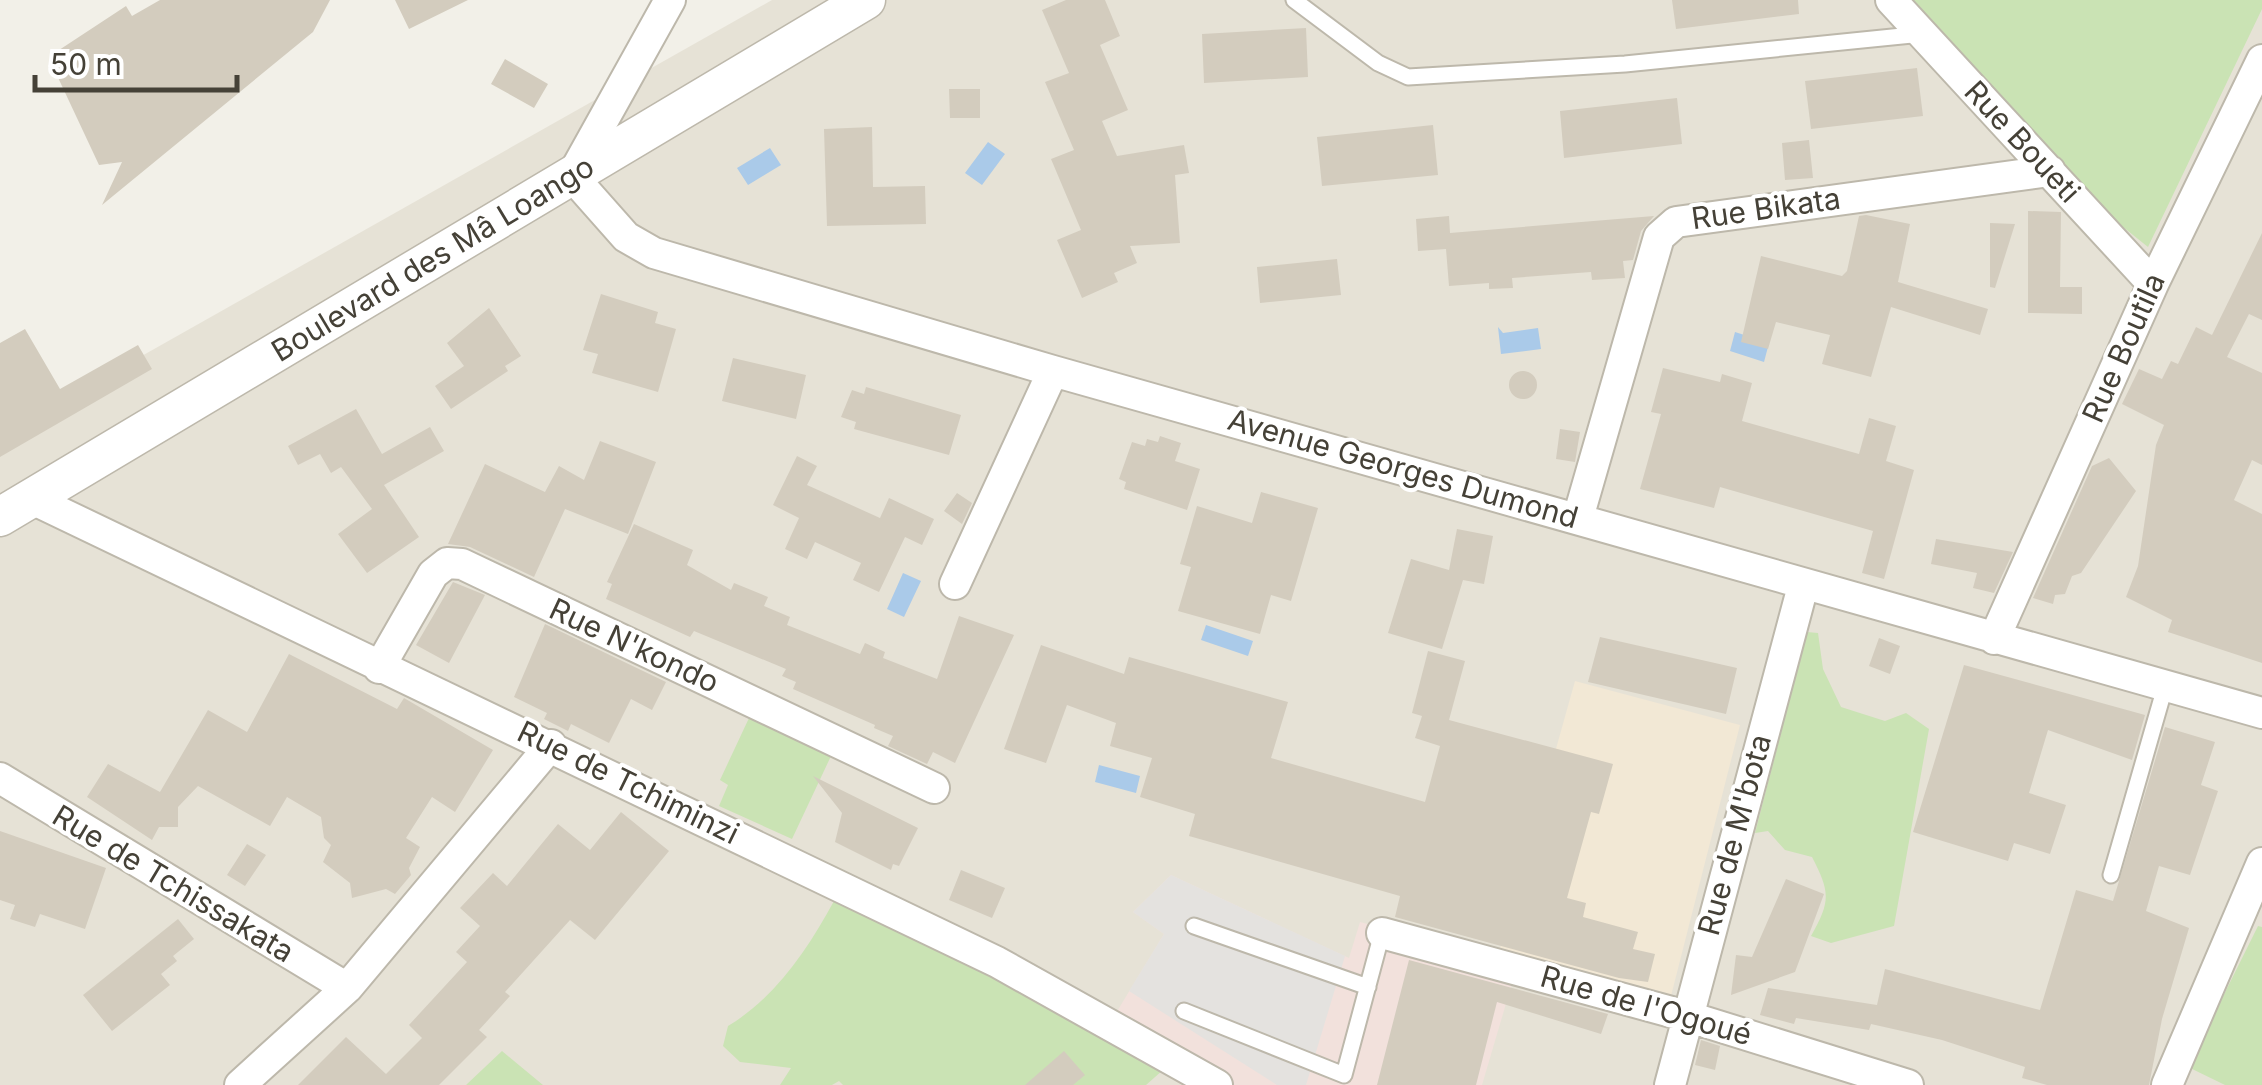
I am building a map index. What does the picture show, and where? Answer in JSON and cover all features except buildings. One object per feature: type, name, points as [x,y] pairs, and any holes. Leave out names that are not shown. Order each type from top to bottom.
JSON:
[{"type":"street","name":"Boulevard des Mâ Loango","points":[[15,508],[866,0]]},
{"type":"street","name":"Rue Boueti","points":[[1891,0],[2152,284]]},
{"type":"street","points":[[572,176],[660,4]]},
{"type":"street","name":"Rue Boutila","points":[[1994,640],[2152,284],[2262,60]]},
{"type":"street","name":"Rue Bikata","points":[[1578,518],[1659,237],[1676,222],[2050,171]]},
{"type":"street","name":"Avenue Georges Dumond","points":[[572,176],[626,237],[654,253],[1053,372],[2262,714]]},
{"type":"street","points":[[955,584],[1053,372]]},
{"type":"street","name":"Rue de Tchiminzi","points":[[15,508],[551,745],[997,962],[1172,1075],[1217,1085]]},
{"type":"street","name":"Rue N'kondo","points":[[380,668],[434,574],[446,563],[462,564],[934,788]]},
{"type":"street","name":"Rue de M'bota","points":[[1670,1085],[1803,586]]},
{"type":"street","points":[[240,1085],[347,988],[551,745]]},
{"type":"street","name":"Rue de Tchissakata","points":[[0,778],[347,988]]},
{"type":"street","points":[[2167,1085],[2262,863]]},
{"type":"street","name":"Rue de l'Ogoué","points":[[1382,933],[1686,1016],[1908,1085]]},
{"type":"lane","points":[[1294,0],[1378,64],[1408,77],[1625,64],[1922,34]]},
{"type":"lane","points":[[2111,874],[2165,686]]},
{"type":"lane","points":[[1194,926],[1368,987]]},
{"type":"lane","points":[[1184,1011],[1344,1075],[1382,933]]},
{"type":"shaded area","points":[[772,0],[2262,0],[2262,1085],[0,1085],[0,436]]},
{"type":"shaded area","points":[[1575,681],[1740,725],[1671,996],[1499,952]]},
{"type":"shaded area","points":[[1171,875],[1349,958],[1360,922],[1518,963],[1482,1085],[1234,1085],[1116,1013],[1164,934],[1133,912]]},
{"type":"shaded area","points":[[1171,875],[1345,956],[1306,1085],[1277,1085],[1129,991],[1164,934],[1133,912]]},
{"type":"green space","points":[[1902,0],[2262,0],[2262,9],[2148,247],[2038,159]]},
{"type":"green space","points":[[1807,632],[1818,633],[1823,669],[1841,707],[1885,721],[1906,713],[1929,729],[1894,926],[1831,943],[1811,936],[1826,896],[1812,857],[1785,850],[1768,831],[1755,833]]},
{"type":"green space","points":[[749,718],[831,756],[792,839],[719,806],[728,785],[720,780]]},
{"type":"green space","points":[[834,901],[927,926],[1163,1070],[1146,1085],[843,1085],[839,1081],[832,1085],[780,1085],[791,1068],[740,1062],[723,1046],[728,1026],[761,1001],[789,971]]},
{"type":"green space","points":[[2258,926],[2262,927],[2262,1085],[2225,1085],[2188,1067]]},
{"type":"green space","points":[[502,1051],[543,1085],[466,1085]]},
{"type":"water","points":[[988,142],[1005,154],[982,185],[965,173]]},
{"type":"water","points":[[770,148],[781,165],[748,185],[737,168]]},
{"type":"water","points":[[1498,327],[1503,333],[1538,328],[1541,349],[1501,354]]},
{"type":"water","points":[[1735,332],[1769,343],[1764,362],[1730,351]]},
{"type":"water","points":[[903,573],[921,581],[904,617],[887,609]]},
{"type":"water","points":[[1206,625],[1253,641],[1248,656],[1201,640]]},
{"type":"water","points":[[1099,765],[1140,776],[1136,793],[1095,782]]}]
